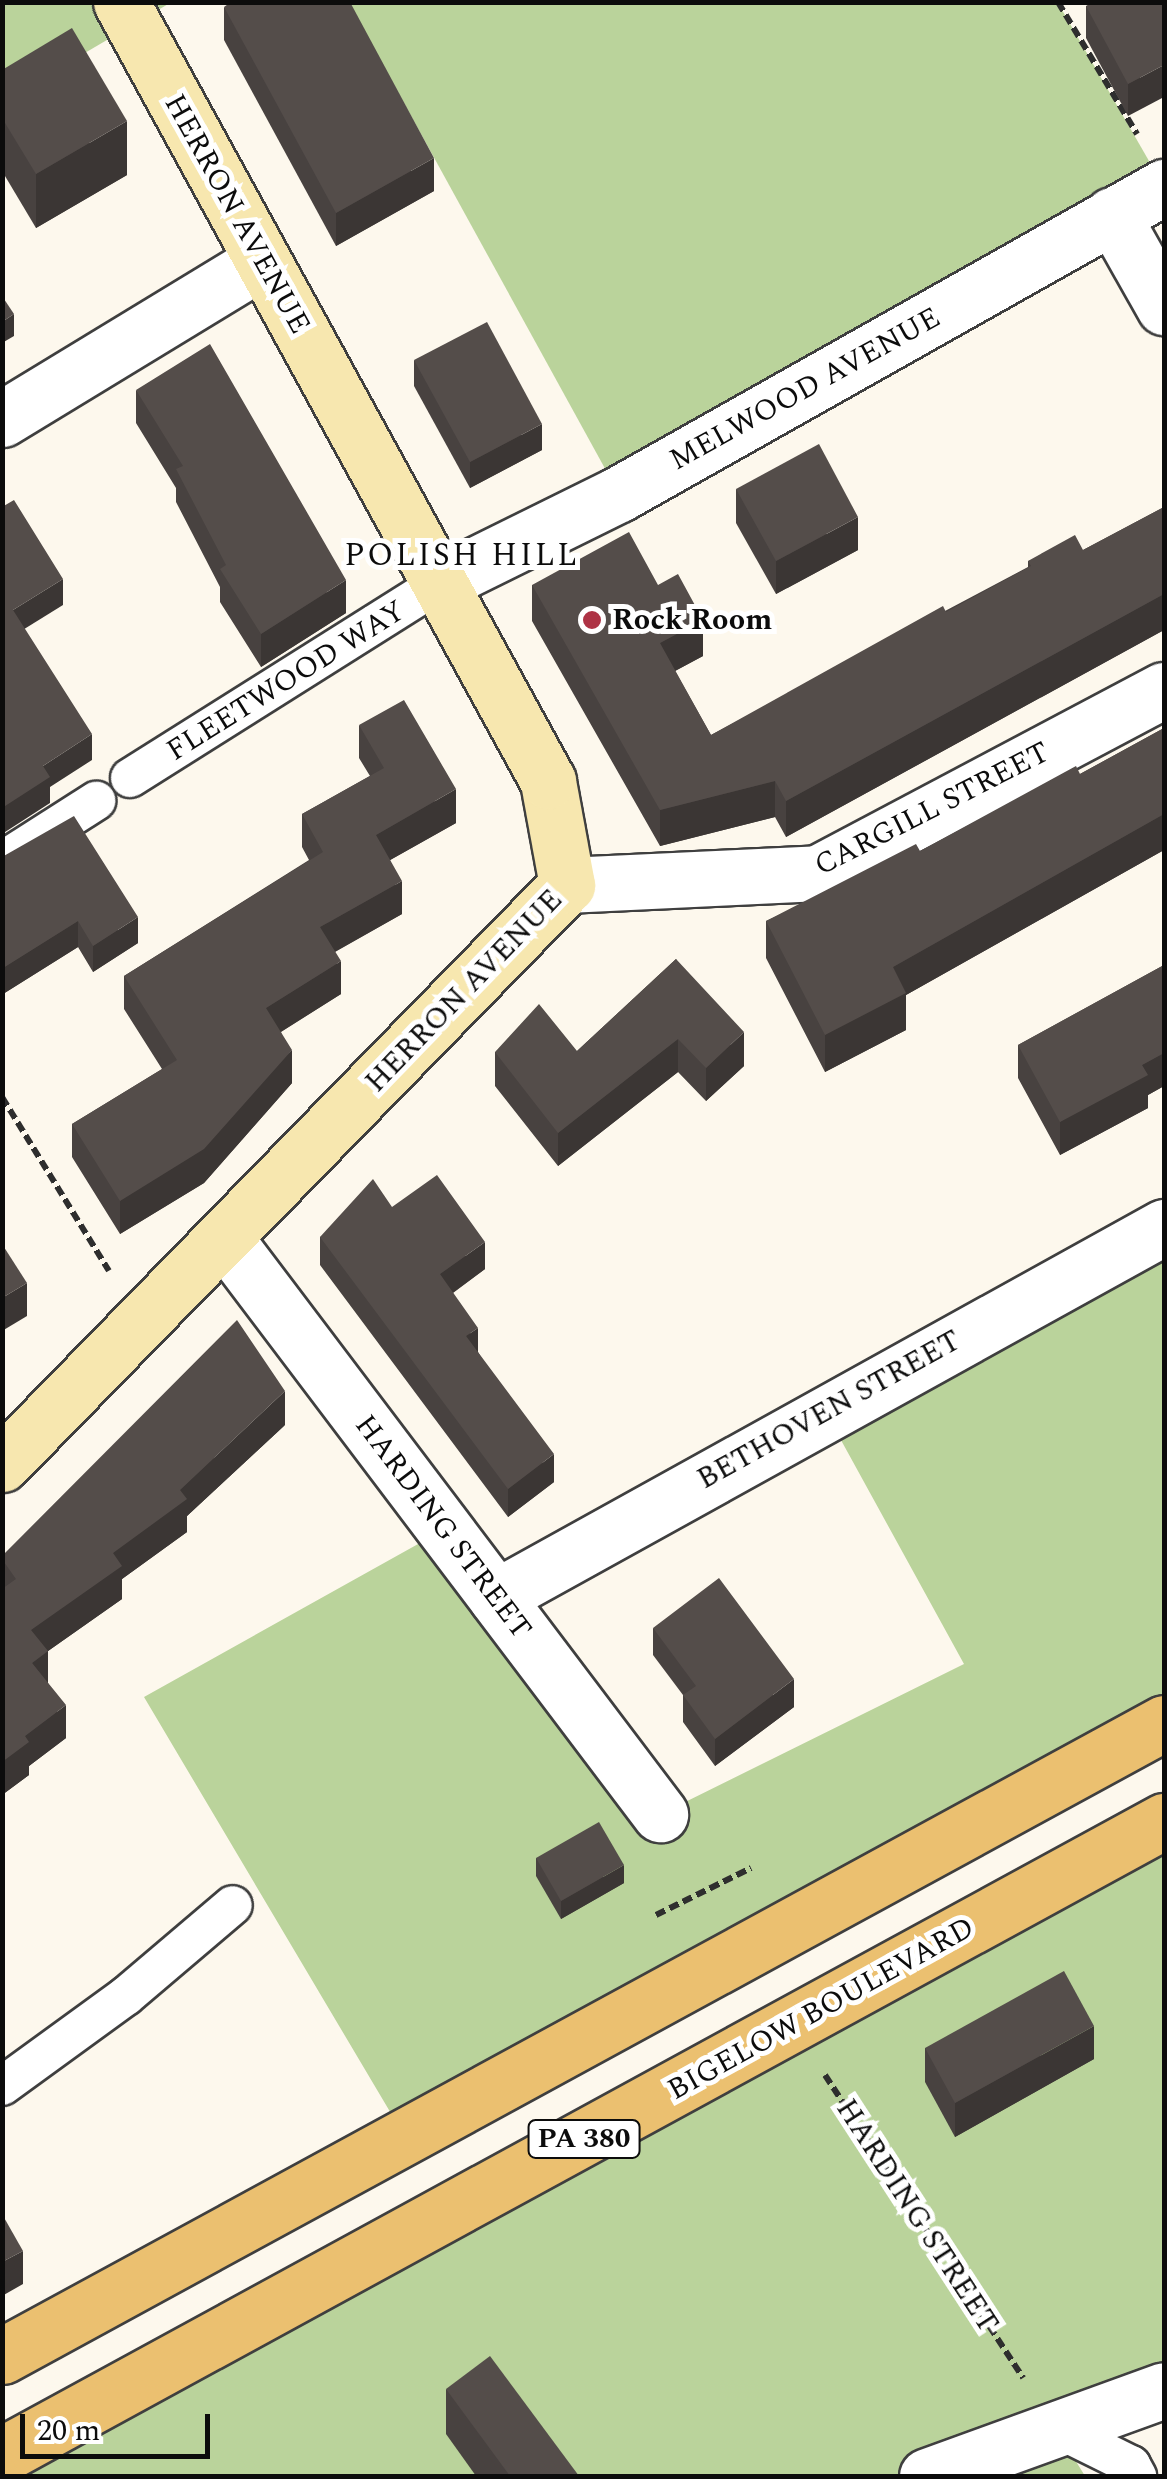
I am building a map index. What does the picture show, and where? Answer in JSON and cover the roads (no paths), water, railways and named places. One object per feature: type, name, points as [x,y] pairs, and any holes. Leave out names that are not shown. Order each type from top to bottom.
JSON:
[{"type":"main road","name":"PA 380","points":[[2,2356],[1164,1723]]},
{"type":"main road","name":"BIGELOW BOULEVARD","points":[[2,2455],[1164,1821]]},
{"type":"street","name":"HERRON AVENUE","points":[[2,1464],[226,1240],[566,885],[548,781],[121,2]]},
{"type":"street","name":"MELWOOD AVENUE","points":[[441,582],[619,494],[1112,215],[1152,164]]},
{"type":"street","points":[[1112,215],[1164,307]]},
{"type":"street","points":[[2,419],[262,260]]},
{"type":"street","name":"CARGILL STREET","points":[[566,885],[818,873],[1164,690]]},
{"type":"street","name":"BETHOVEN STREET","points":[[496,1597],[1164,1227]]},
{"type":"street","name":"HARDING STREET","points":[[226,1240],[660,1814]]},
{"type":"street","points":[[928,2476],[1041,2406],[1164,2390]]},
{"type":"lane","name":"FLEETWOOD WAY","points":[[130,778],[441,582]]},
{"type":"lane","points":[[2,861],[96,802]]},
{"type":"lane","points":[[2,2086],[126,1996],[233,1905]]},
{"type":"lane","points":[[1041,2406],[1130,2465],[1138,2476]]},
{"type":"place","name":"Rock Room","points":[[592,620]]},
{"type":"district","name":"POLISH HILL","points":[[462,556]]}]
